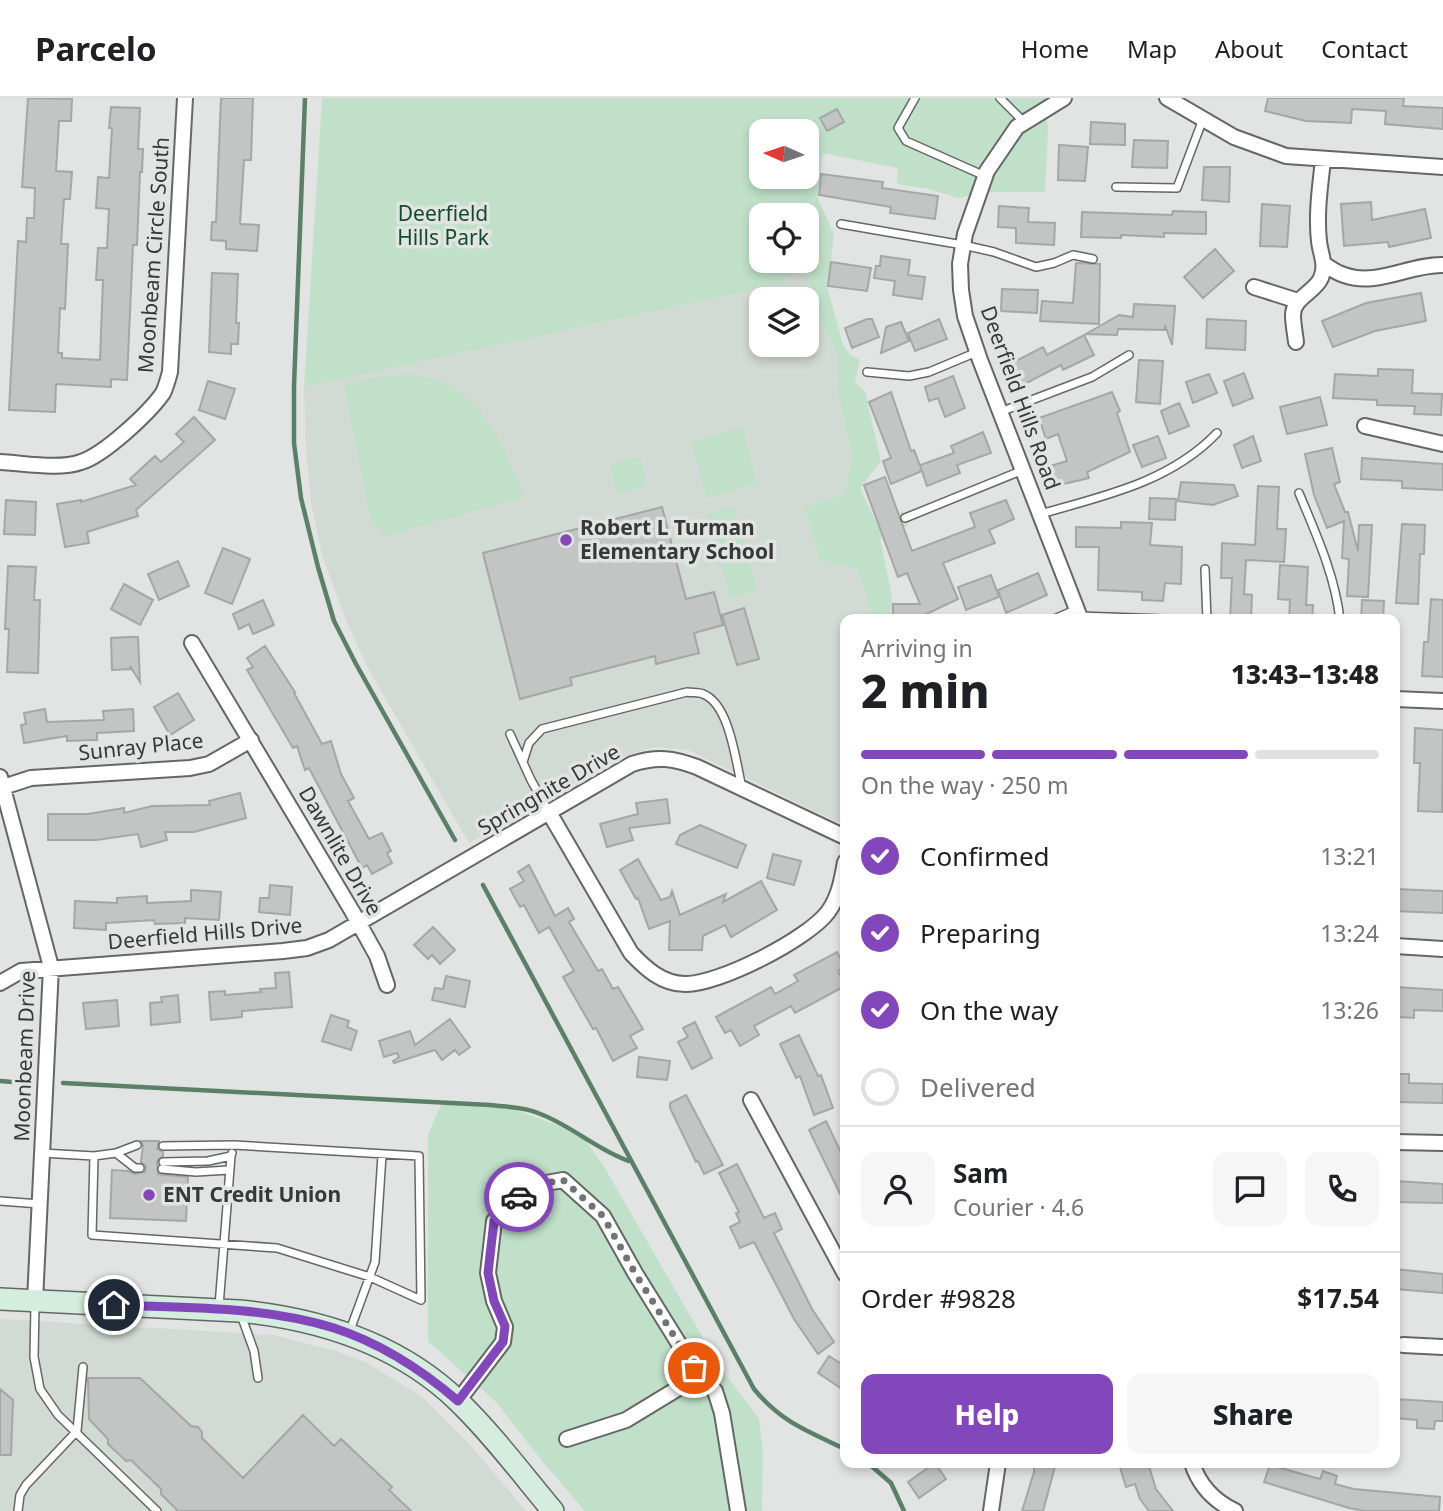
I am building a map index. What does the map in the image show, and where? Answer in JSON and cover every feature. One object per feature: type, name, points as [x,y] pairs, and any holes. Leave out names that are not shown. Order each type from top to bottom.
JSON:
[{"type":"main road","points":[[0,1299],[229,1311],[305,1321],[373,1343],[434,1381],[458,1401],[553,1511]]},
{"type":"street","name":"Moonbeam Circle South","points":[[0,462],[66,465],[80,463],[95,456],[138,420],[164,391],[170,372],[185,98]]},
{"type":"street","name":"Deerfield Hills Road","points":[[1064,98],[1017,127],[985,176],[963,245],[960,264],[965,316],[977,352],[1079,614]]},
{"type":"street","points":[[1167,98],[1234,137],[1286,156],[1443,167]]},
{"type":"street","points":[[1296,342],[1292,312],[1298,301],[1313,290],[1322,276],[1324,264],[1318,242],[1318,204],[1323,160]]},
{"type":"street","points":[[1324,264],[1344,275],[1378,278],[1432,265],[1443,265]]},
{"type":"street","points":[[1254,287],[1298,301]]},
{"type":"street","points":[[1365,426],[1443,444]]},
{"type":"street","points":[[192,643],[251,740]]},
{"type":"street","points":[[1400,699],[1443,701]]},
{"type":"street","name":"Sunray Place","points":[[1,784],[31,778],[190,768],[209,764],[251,740]]},
{"type":"street","name":"Dawnlite Drive","points":[[251,740],[377,957],[387,985]]},
{"type":"street","name":"Springnite Drive","points":[[359,925],[632,764],[650,758],[676,759],[697,766],[840,835]]},
{"type":"street","name":"Moonbeam Drive","points":[[1,784],[51,967],[35,1301]]},
{"type":"street","points":[[550,814],[631,953],[645,968],[682,985],[704,983],[723,977],[804,934],[818,924],[830,910],[840,884]]},
{"type":"street","name":"Deerfield Hills Drive","points":[[0,983],[21,971],[51,967],[283,951],[318,944],[359,925]]},
{"type":"street","points":[[1400,946],[1443,948]]},
{"type":"street","points":[[751,1100],[840,1265]]},
{"type":"street","points":[[1400,1142],[1443,1143]]},
{"type":"street","points":[[458,1401],[503,1342],[505,1326],[494,1301],[488,1273],[494,1221],[530,1186],[563,1180],[603,1216],[635,1273],[700,1375],[715,1391],[722,1413],[738,1511]]},
{"type":"street","points":[[1403,1345],[1443,1346]]},
{"type":"street","points":[[567,1439],[626,1420],[700,1375]]},
{"type":"street","points":[[991,1511],[997,1468]]},
{"type":"street","points":[[1194,1468],[1204,1487],[1217,1500],[1235,1511]]},
{"type":"lane","points":[[915,98],[898,128],[906,141],[985,176]]},
{"type":"lane","points":[[1000,98],[1024,121]]},
{"type":"lane","points":[[1116,187],[1177,188],[1203,119]]},
{"type":"lane","points":[[841,225],[963,245],[994,252],[1036,268],[1073,256],[1093,259]]},
{"type":"lane","points":[[867,372],[909,376],[929,372],[977,352]]},
{"type":"lane","points":[[1000,412],[1092,377],[1129,355]]},
{"type":"lane","points":[[1040,514],[1111,495],[1163,474],[1199,451],[1217,433]]},
{"type":"lane","points":[[905,518],[1023,470]]},
{"type":"lane","points":[[1299,493],[1338,595],[1340,614]]},
{"type":"lane","points":[[1205,569],[1207,614]]},
{"type":"lane","points":[[523,762],[529,743],[542,729],[687,692],[703,694],[716,702],[724,716],[743,789]]},
{"type":"lane","points":[[510,734],[550,814]]},
{"type":"lane","points":[[42,1153],[94,1156],[116,1153],[137,1145]]},
{"type":"lane","points":[[94,1156],[92,1235],[277,1248],[370,1277],[421,1300],[419,1156],[234,1145],[163,1146]]},
{"type":"lane","points":[[234,1145],[229,1170],[224,1244],[229,1311],[254,1351],[258,1378]]},
{"type":"lane","points":[[116,1153],[136,1160]]},
{"type":"lane","points":[[116,1153],[135,1168],[140,1168]]},
{"type":"lane","points":[[349,1334],[375,1262],[382,1154]]},
{"type":"lane","points":[[229,1170],[196,1172],[162,1166],[231,1156]]},
{"type":"lane","points":[[0,1201],[40,1203]]},
{"type":"lane","points":[[35,1301],[34,1357],[38,1381],[51,1406],[157,1511]]},
{"type":"lane","points":[[18,1511],[20,1495],[26,1485],[77,1431],[83,1367]]},
{"type":"shaded area","name":"Robert L Turman Elementary School","points":[[794,273],[811,273],[810,287],[765,287],[779,284]]},
{"type":"shaded area","name":"Robert L Turman Elementary School","points":[[749,291],[749,357],[819,357],[819,312],[837,355],[838,394],[853,459],[844,494],[804,509],[820,560],[858,570],[871,614],[840,614],[840,822],[688,750],[654,747],[619,758],[469,843],[368,668],[346,620],[322,555],[311,502],[304,387]]},
{"type":"shaded area","points":[[0,1319],[273,1335],[336,1351],[367,1363],[422,1397],[472,1447],[526,1511],[0,1511]]},
{"type":"green space","name":"Deerfield Hills Park","points":[[322,98],[1045,98],[1048,129],[1045,192],[993,192],[958,198],[929,189],[897,184],[898,168],[823,153],[819,182],[819,119],[749,119],[749,189],[818,189],[817,196],[834,235],[827,286],[843,345],[851,355],[860,360],[855,382],[865,392],[881,461],[860,488],[875,520],[903,512],[908,526],[880,538],[892,597],[891,614],[871,614],[858,570],[820,560],[804,508],[844,494],[853,459],[838,394],[837,355],[819,314],[819,287],[809,287],[810,273],[819,273],[819,203],[749,203],[749,273],[794,273],[779,284],[749,287],[749,291],[304,387]]},
{"type":"green space","points":[[415,375],[443,381],[474,404],[495,432],[524,497],[385,536],[371,520],[344,385],[384,376]]},
{"type":"green space","points":[[742,427],[757,483],[707,498],[691,442]]},
{"type":"green space","points":[[640,457],[647,486],[617,493],[610,464]]},
{"type":"green space","points":[[734,507],[757,590],[731,598],[707,514]]},
{"type":"green space","points":[[442,1103],[513,1109],[581,1134],[603,1165],[718,1364],[759,1419],[763,1453],[762,1511],[585,1511],[496,1402],[428,1341],[428,1134]]},
{"type":"building","points":[[28,98],[72,99],[71,121],[59,121],[56,171],[72,172],[70,199],[64,199],[61,244],[68,244],[65,309],[60,308],[58,353],[62,353],[62,358],[100,360],[103,280],[96,280],[98,248],[107,248],[109,209],[96,208],[98,177],[109,178],[111,107],[140,108],[138,149],[143,149],[142,172],[137,245],[133,245],[127,380],[111,379],[111,387],[56,384],[55,412],[9,410],[18,241],[26,242],[27,218],[34,218],[35,188],[22,187]]},
{"type":"building","points":[[221,98],[253,98],[251,160],[244,160],[240,224],[259,225],[257,251],[226,249],[226,241],[211,240],[212,222],[216,222]]},
{"type":"building","points":[[1268,98],[1404,98],[1403,106],[1443,108],[1443,129],[1385,124],[1386,111],[1352,109],[1351,123],[1306,121],[1265,111]]},
{"type":"building","points":[[837,109],[844,122],[827,131],[820,118]]},
{"type":"building","points":[[1091,122],[1125,124],[1125,145],[1090,144]]},
{"type":"building","points":[[1134,140],[1168,141],[1167,168],[1132,167]]},
{"type":"building","points":[[1059,145],[1088,147],[1085,181],[1058,180]]},
{"type":"building","points":[[1204,167],[1230,167],[1229,202],[1202,200]]},
{"type":"building","points":[[821,174],[883,182],[882,188],[938,196],[935,219],[890,213],[891,207],[819,195]]},
{"type":"building","points":[[1371,202],[1372,220],[1425,209],[1431,238],[1389,247],[1388,242],[1344,246],[1341,204]]},
{"type":"building","points":[[1262,204],[1290,206],[1287,247],[1260,246]]},
{"type":"building","points":[[999,206],[1029,208],[1028,222],[1055,223],[1054,245],[1016,243],[1016,228],[998,227]]},
{"type":"building","points":[[1173,211],[1206,212],[1206,234],[1081,237],[1082,212],[1172,215]]},
{"type":"building","points":[[1215,249],[1234,271],[1203,298],[1184,277]]},
{"type":"building","points":[[881,256],[910,260],[908,275],[925,277],[922,299],[893,295],[895,281],[874,278]]},
{"type":"building","points":[[831,262],[871,268],[867,291],[828,286]]},
{"type":"building","points":[[1076,263],[1100,264],[1099,324],[1040,321],[1042,301],[1073,303]]},
{"type":"building","points":[[212,273],[238,274],[238,344],[231,344],[231,354],[209,352]]},
{"type":"building","points":[[1002,289],[1038,290],[1037,313],[1001,311]]},
{"type":"building","points":[[1421,293],[1426,321],[1375,331],[1333,347],[1322,321],[1366,303]]},
{"type":"building","points":[[1134,304],[1175,306],[1172,345],[1165,325],[1165,330],[1118,329],[1117,335],[1086,334],[1119,315],[1133,317]]},
{"type":"building","points":[[872,319],[879,337],[852,348],[845,328]]},
{"type":"building","points":[[939,319],[947,339],[915,351],[908,333]]},
{"type":"building","points":[[1207,319],[1246,321],[1245,350],[1206,348]]},
{"type":"building","points":[[901,322],[909,341],[881,353],[886,327]]},
{"type":"building","points":[[1084,335],[1094,355],[1063,370],[1061,365],[1017,388],[1006,366],[1043,347],[1047,355]]},
{"type":"building","points":[[1139,360],[1163,361],[1160,404],[1136,402]]},
{"type":"building","points":[[1378,369],[1413,370],[1412,393],[1442,394],[1441,415],[1414,414],[1415,406],[1377,405],[1377,400],[1333,398],[1335,374],[1378,376]]},
{"type":"building","points":[[1244,373],[1253,398],[1233,406],[1224,381]]},
{"type":"building","points":[[1209,374],[1217,393],[1193,403],[1186,382]]},
{"type":"building","points":[[953,376],[965,408],[945,417],[938,398],[929,401],[925,387]]},
{"type":"building","points":[[208,381],[235,389],[225,419],[199,410]]},
{"type":"building","points":[[891,392],[911,451],[914,450],[922,471],[891,484],[883,461],[891,458],[869,402]]},
{"type":"building","points":[[1112,392],[1120,411],[1117,413],[1130,452],[1087,472],[1089,478],[1055,486],[1050,466],[1067,461],[1058,434],[1046,439],[1039,418]]},
{"type":"building","points":[[1320,397],[1327,425],[1287,434],[1280,407]]},
{"type":"building","points":[[1179,403],[1189,426],[1169,434],[1161,411]]},
{"type":"building","points":[[194,417],[215,440],[136,510],[138,516],[87,532],[89,543],[65,547],[57,504],[81,502],[136,485],[130,479],[155,456],[161,462],[184,442],[176,434]]},
{"type":"building","points":[[983,432],[991,453],[957,465],[960,473],[927,486],[920,465],[954,453],[951,446]]},
{"type":"building","points":[[1158,436],[1166,458],[1142,467],[1133,445]]},
{"type":"building","points":[[1253,436],[1261,461],[1242,468],[1234,445]]},
{"type":"building","points":[[1332,448],[1340,482],[1334,484],[1345,512],[1348,512],[1358,551],[1359,525],[1372,525],[1368,597],[1347,596],[1349,559],[1342,558],[1344,521],[1327,528],[1314,495],[1305,454]]},
{"type":"building","points":[[1362,458],[1443,464],[1443,490],[1402,488],[1402,481],[1361,479]]},
{"type":"building","points":[[885,477],[912,551],[975,527],[970,513],[1006,500],[1014,519],[989,530],[995,543],[943,563],[958,599],[927,614],[893,614],[893,604],[920,604],[907,573],[898,577],[864,485]]},
{"type":"building","points":[[1181,482],[1234,485],[1238,496],[1213,505],[1178,501]]},
{"type":"building","points":[[1258,486],[1279,487],[1277,529],[1286,529],[1284,562],[1246,560],[1244,594],[1252,595],[1251,614],[1230,614],[1232,578],[1221,578],[1222,543],[1255,545]]},
{"type":"building","points":[[1150,498],[1176,499],[1175,520],[1149,519]]},
{"type":"building","points":[[6,500],[36,502],[35,535],[4,534]]},
{"type":"building","points":[[662,507],[686,599],[714,592],[723,625],[694,633],[699,653],[656,664],[655,656],[570,678],[572,685],[520,699],[483,553]]},
{"type":"building","points":[[1121,522],[1152,523],[1150,545],[1182,547],[1181,584],[1165,583],[1163,601],[1142,600],[1142,592],[1098,590],[1099,547],[1076,547],[1076,527],[1121,528]]},
{"type":"building","points":[[1402,524],[1425,525],[1424,554],[1420,554],[1418,604],[1396,603]]},
{"type":"building","points":[[223,548],[250,559],[232,604],[205,593]]},
{"type":"building","points":[[178,561],[189,586],[159,600],[148,574]]},
{"type":"building","points":[[1280,565],[1308,567],[1306,605],[1313,605],[1312,614],[1289,614],[1290,600],[1278,599]]},
{"type":"building","points":[[8,566],[36,567],[34,600],[40,600],[38,673],[7,672],[9,629],[5,629]]},
{"type":"building","points":[[1038,573],[1047,595],[1006,613],[998,590]]},
{"type":"building","points":[[991,575],[999,597],[966,610],[958,587]]},
{"type":"building","points":[[124,584],[153,600],[140,625],[111,609]]},
{"type":"building","points":[[1431,599],[1443,600],[1443,677],[1422,676]]},
{"type":"building","points":[[263,600],[274,625],[253,634],[249,624],[239,629],[233,614]]},
{"type":"building","points":[[1362,600],[1384,601],[1383,614],[1361,614]]},
{"type":"building","points":[[744,608],[759,659],[737,665],[722,615]]},
{"type":"building","points":[[138,637],[140,682],[130,666],[131,669],[112,670],[111,638]]},
{"type":"building","points":[[265,646],[295,692],[322,744],[331,741],[341,774],[354,798],[348,801],[369,839],[382,833],[391,851],[387,853],[392,863],[372,874],[367,865],[362,868],[309,768],[305,770],[297,746],[293,748],[247,670],[253,667],[247,658]]},
{"type":"building","points":[[178,693],[194,720],[170,735],[154,707]]},
{"type":"building","points":[[45,709],[47,722],[104,720],[103,711],[133,709],[134,731],[97,733],[97,740],[67,741],[67,736],[24,743],[21,725],[26,724],[24,713]]},
{"type":"building","points":[[1415,728],[1443,730],[1442,812],[1418,811],[1420,763],[1414,763]]},
{"type":"building","points":[[240,793],[246,818],[194,832],[165,832],[167,840],[141,847],[138,834],[96,840],[48,840],[48,814],[88,814],[124,808],[124,813],[152,806],[210,805],[209,801]]},
{"type":"building","points":[[667,799],[670,823],[629,828],[633,840],[607,847],[600,824],[638,814],[636,803]]},
{"type":"building","points":[[700,825],[746,845],[737,868],[676,844],[680,835]]},
{"type":"building","points":[[773,854],[801,861],[794,885],[767,878]]},
{"type":"building","points":[[638,859],[661,900],[670,897],[672,891],[680,915],[726,894],[723,902],[761,881],[777,910],[731,937],[725,925],[703,936],[702,950],[669,950],[670,921],[649,929],[638,898],[636,899],[620,870]]},
{"type":"building","points":[[529,865],[555,916],[568,908],[574,919],[569,922],[598,971],[602,969],[613,989],[618,987],[643,1029],[630,1036],[637,1048],[613,1061],[596,1028],[593,1029],[563,977],[574,971],[549,927],[539,933],[524,905],[520,907],[510,889],[524,881],[518,872]]},
{"type":"building","points":[[270,885],[292,887],[290,915],[259,912],[260,898],[269,898]]},
{"type":"building","points":[[1400,889],[1443,891],[1443,913],[1400,911]]},
{"type":"building","points":[[191,890],[221,892],[219,920],[185,918],[185,923],[155,924],[154,920],[106,923],[106,930],[74,928],[75,901],[117,903],[117,898],[147,896],[147,903],[191,901]]},
{"type":"building","points":[[433,927],[455,950],[440,964],[432,955],[428,959],[414,945]]},
{"type":"building","points":[[837,952],[840,958],[840,989],[795,1013],[791,1006],[754,1026],[759,1035],[740,1046],[731,1030],[725,1033],[716,1017],[771,987],[775,994],[798,981],[794,975]]},
{"type":"building","points":[[289,972],[292,1007],[242,1011],[242,1017],[211,1020],[209,992],[225,991],[225,995],[261,992],[260,989],[276,988],[275,973]]},
{"type":"building","points":[[446,976],[470,981],[465,1007],[432,1000],[435,988],[443,989]]},
{"type":"building","points":[[1400,987],[1443,990],[1443,1011],[1414,1010],[1414,1018],[1400,1017]]},
{"type":"building","points":[[178,995],[180,1022],[151,1025],[150,1003],[162,1002],[161,997]]},
{"type":"building","points":[[117,1000],[119,1026],[86,1029],[83,1003]]},
{"type":"building","points":[[331,1015],[349,1021],[347,1027],[357,1031],[351,1050],[322,1041]]},
{"type":"building","points":[[450,1019],[470,1047],[459,1055],[455,1050],[442,1060],[435,1050],[394,1063],[399,1057],[397,1053],[384,1057],[379,1041],[410,1031],[415,1045]]},
{"type":"building","points":[[695,1022],[712,1058],[692,1069],[678,1042],[688,1037],[683,1028]]},
{"type":"building","points":[[799,1035],[818,1076],[821,1075],[833,1108],[814,1115],[800,1076],[796,1078],[780,1044]]},
{"type":"building","points":[[639,1057],[670,1061],[667,1080],[637,1077]]},
{"type":"building","points":[[1400,1074],[1409,1074],[1409,1083],[1443,1084],[1443,1103],[1400,1102]]},
{"type":"building","points":[[686,1095],[723,1165],[704,1174],[670,1108],[670,1103]]},
{"type":"building","points":[[826,1121],[840,1150],[840,1194],[809,1130]]},
{"type":"building","name":"ENT Credit Union","points":[[141,1141],[159,1141],[157,1149],[163,1152],[163,1156],[157,1161],[158,1174],[188,1177],[186,1221],[110,1218],[112,1170],[135,1174],[145,1172],[146,1166],[141,1162]]},
{"type":"building","points":[[737,1164],[764,1218],[775,1213],[782,1229],[774,1233],[812,1309],[834,1342],[818,1354],[794,1319],[754,1242],[740,1248],[730,1227],[740,1222],[736,1213],[739,1212],[719,1173]]},
{"type":"building","points":[[1400,1181],[1443,1184],[1443,1203],[1400,1202]]},
{"type":"building","points":[[1400,1270],[1443,1274],[1443,1293],[1400,1289]]},
{"type":"building","points":[[829,1356],[840,1363],[840,1388],[818,1373]]},
{"type":"building","points":[[88,1378],[140,1378],[191,1426],[198,1427],[202,1438],[243,1478],[303,1415],[334,1446],[341,1439],[392,1487],[389,1490],[411,1511],[178,1511],[161,1494],[161,1489],[131,1460],[126,1461],[108,1444],[108,1439],[89,1419]]},
{"type":"building","points":[[0,1389],[13,1400],[11,1455],[0,1455]]},
{"type":"building","points":[[1400,1399],[1443,1402],[1443,1421],[1435,1421],[1434,1429],[1417,1428],[1417,1420],[1400,1418]]},
{"type":"building","points":[[928,1468],[938,1468],[946,1479],[919,1498],[908,1482]]},
{"type":"building","points":[[1034,1468],[1055,1468],[1043,1511],[1022,1511]]},
{"type":"building","points":[[1120,1468],[1150,1468],[1156,1489],[1173,1511],[1149,1511],[1140,1499],[1135,1484],[1126,1487]]},
{"type":"building","points":[[1269,1468],[1281,1468],[1320,1479],[1323,1471],[1337,1476],[1335,1484],[1354,1489],[1440,1497],[1439,1511],[1365,1511],[1264,1482]]},
{"type":"waterway","points":[[305,98],[294,386],[294,443],[301,498],[334,621],[455,840]]},
{"type":"waterway","points":[[483,885],[754,1389],[785,1418],[840,1447]]},
{"type":"waterway","points":[[0,1081],[25,1083]]},
{"type":"waterway","points":[[63,1083],[521,1108],[550,1118],[606,1151],[629,1161]]},
{"type":"waterway","points":[[874,1468],[891,1483],[904,1511]]},
{"type":"way so far","points":[[519,1197],[530,1186],[563,1180],[603,1216],[694,1368]]},
{"type":"place","name":"Robert L Turman Elementary School","points":[[566,540]]},
{"type":"place","name":"ENT Credit Union","points":[[149,1195]]},
{"type":"route","points":[[114,1305],[272,1314],[334,1328],[373,1343],[406,1362],[458,1401],[503,1342],[505,1326],[494,1301],[488,1273],[494,1221],[519,1197]]}]
